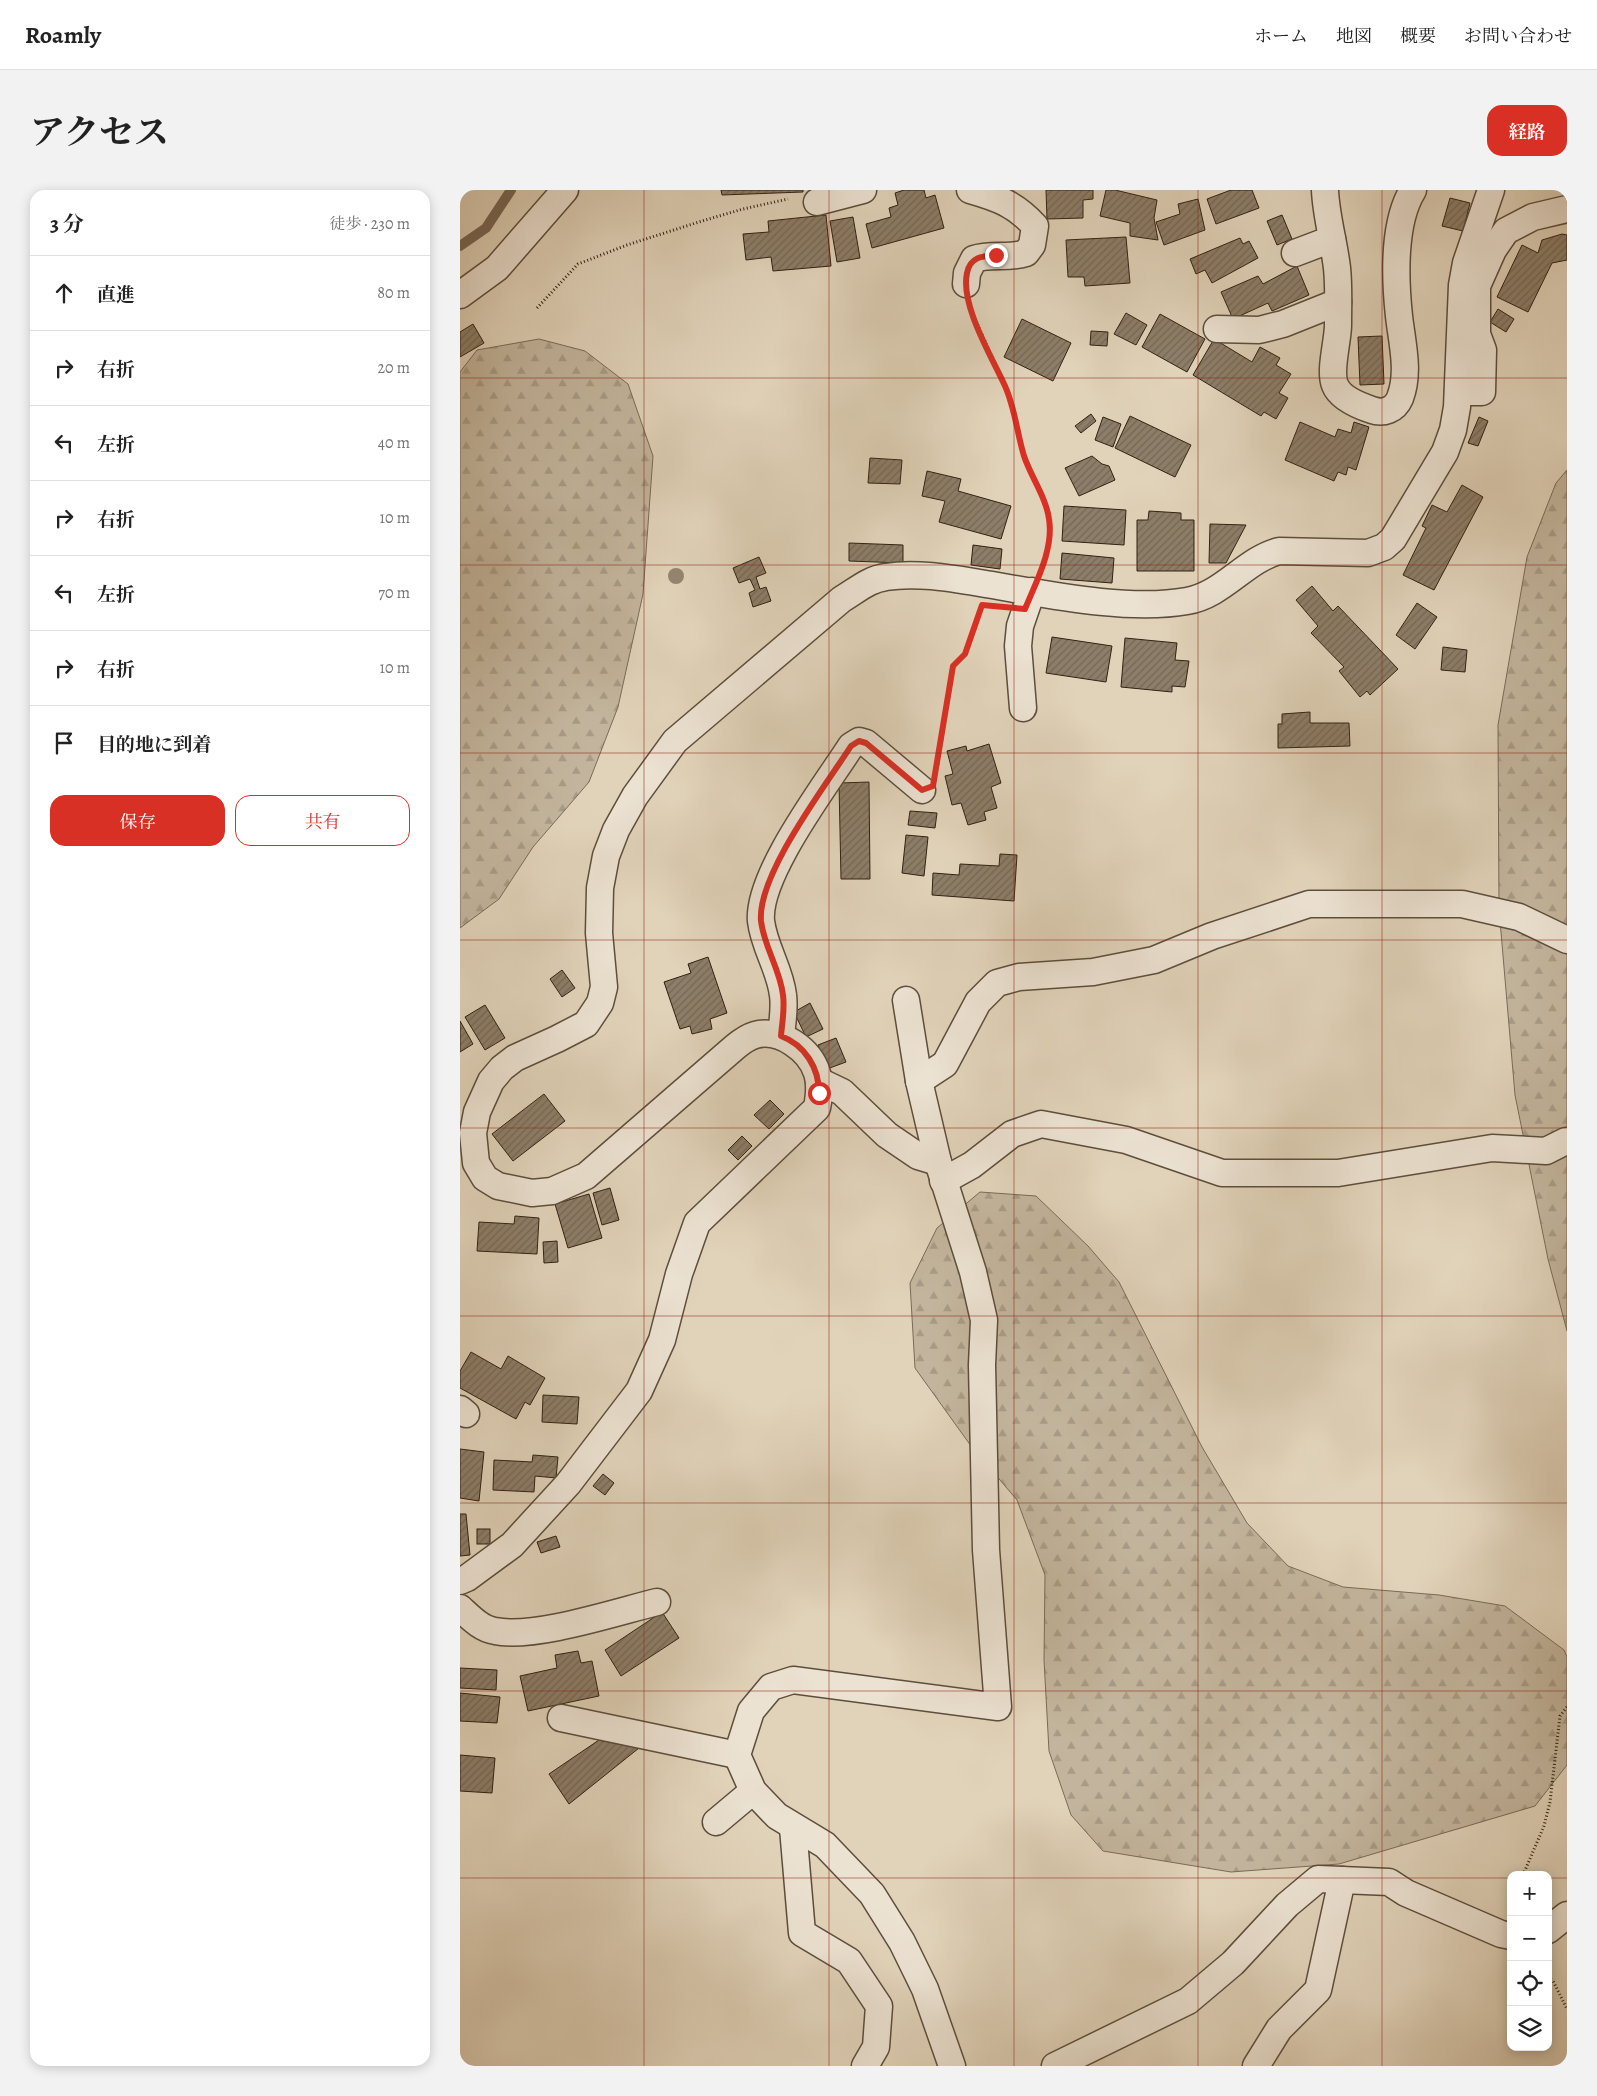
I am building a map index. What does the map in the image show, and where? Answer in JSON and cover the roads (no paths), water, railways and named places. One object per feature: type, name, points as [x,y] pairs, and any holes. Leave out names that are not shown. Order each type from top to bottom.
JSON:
[{"type":"street","points":[[460,295],[497,268],[565,190]]},
{"type":"street","points":[[807,199],[863,190]]},
{"type":"street","points":[[966,284],[966,273],[974,259],[982,256],[1016,256],[1026,253],[1035,236],[1035,226],[1019,210],[1008,203],[970,190]]},
{"type":"street","points":[[1325,190],[1337,270],[1338,328],[1333,375],[1335,386],[1352,402],[1374,411],[1387,411],[1395,406],[1400,398],[1404,379],[1405,360],[1399,314],[1398,261],[1403,212],[1406,201],[1413,190]]},
{"type":"street","points":[[460,1581],[467,1578],[512,1545],[568,1484],[639,1391],[662,1340],[680,1274],[697,1223],[817,1108],[819,1081],[817,1071],[804,1052],[789,1039],[781,1036],[756,1035],[743,1040],[586,1176],[552,1191],[532,1194],[498,1186],[468,1168],[477,1112],[491,1081],[515,1058],[586,1024],[600,1003],[604,987],[599,933],[600,888],[606,856],[616,830],[635,796],[675,741],[816,620],[868,583],[884,577],[900,575],[957,579],[1029,600],[1151,603],[1188,601],[1210,593],[1265,555],[1279,551],[1368,553],[1384,547],[1397,532],[1445,452],[1453,430],[1458,392],[1462,285],[1466,263],[1491,190]]},
{"type":"street","points":[[1458,392],[1482,392],[1483,350],[1477,334],[1477,286],[1493,250],[1506,231],[1533,217],[1567,209]]},
{"type":"street","points":[[1295,253],[1332,239]]},
{"type":"street","points":[[1217,329],[1259,330],[1283,324],[1338,302]]},
{"type":"street","points":[[1023,708],[1018,646],[1020,626],[1029,600]]},
{"type":"street","points":[[781,1036],[784,1010],[783,993],[761,920],[763,901],[771,877],[800,824],[851,746],[859,741],[866,743],[922,790]]},
{"type":"street","points":[[919,1081],[945,1064],[978,1002],[997,983],[1019,977],[1093,972],[1154,960],[1212,936],[1309,904],[1462,904],[1519,916],[1567,940]]},
{"type":"street","points":[[906,1000],[919,1081],[941,1172],[972,1272],[984,1320],[982,1365],[986,1550],[998,1707],[793,1680],[771,1687],[752,1711],[738,1755],[753,1791],[777,1816],[825,1845],[872,1894],[902,1942],[921,1982],[952,2066]]},
{"type":"street","points":[[819,1081],[842,1092],[887,1135],[941,1172],[972,1165],[1012,1134],[1041,1124],[1126,1140],[1222,1172],[1338,1173],[1492,1148],[1546,1151],[1566,1141]]},
{"type":"street","points":[[460,1608],[477,1623],[493,1631],[516,1632],[568,1624],[657,1602]]},
{"type":"street","points":[[561,1718],[738,1755]]},
{"type":"street","points":[[716,1822],[753,1791]]},
{"type":"street","points":[[794,1828],[802,1933],[849,1961],[879,2006],[876,2047],[865,2066]]},
{"type":"street","points":[[1055,2066],[1188,2001],[1234,1963],[1287,1905],[1318,1879],[1389,1882],[1406,1893],[1507,1935]]},
{"type":"street","points":[[1256,2066],[1279,2029],[1318,1990],[1342,1880]]},
{"type":"street","points":[[1552,1927],[1567,1915]]},
{"type":"waterway","points":[[460,246],[486,228],[511,190]]}]
